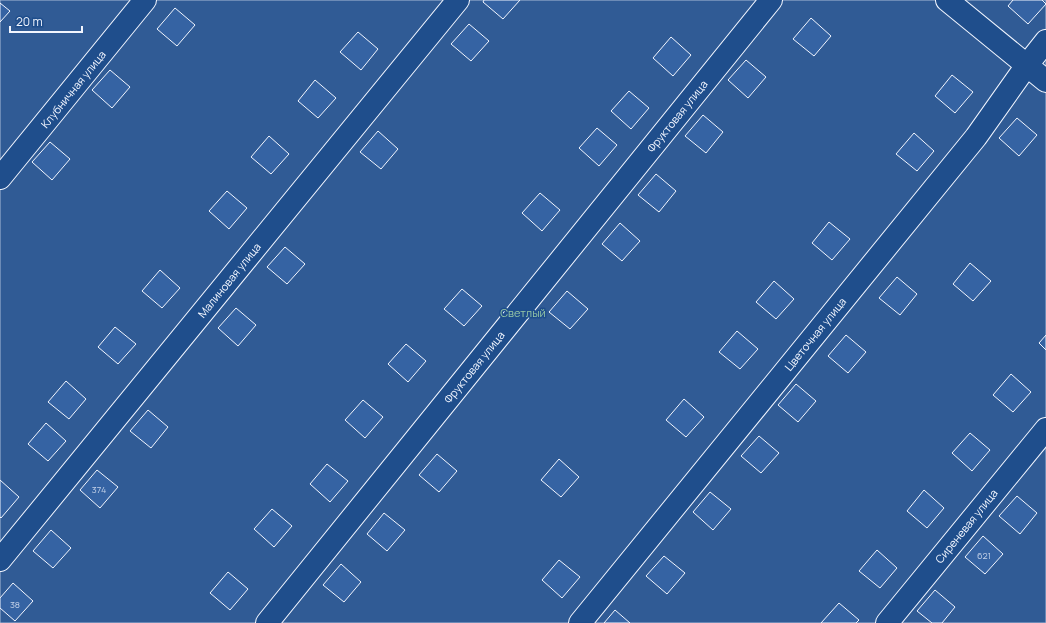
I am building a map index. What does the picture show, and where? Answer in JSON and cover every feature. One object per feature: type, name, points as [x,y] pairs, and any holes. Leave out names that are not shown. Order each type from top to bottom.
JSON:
[{"type":"street","name":"Клубничная улица","points":[[0,178],[145,0]]},
{"type":"street","name":"Малиновая улица","points":[[0,560],[458,0]]},
{"type":"street","name":"Фруктовая улица","points":[[267,623],[771,0]]},
{"type":"street","points":[[947,0],[1046,81]]},
{"type":"street","name":"Цветочная улица","points":[[580,623],[976,137],[1027,65],[1046,41]]},
{"type":"street","name":"Сиреневая улица","points":[[887,623],[1046,429]]},
{"type":"shaded area","name":"Светлый","points":[[0,0],[1046,0],[1046,623],[0,623]]},
{"type":"building","points":[[484,0],[520,0],[503,19],[483,2]]},
{"type":"building","points":[[1013,0],[1042,0],[1046,4],[1028,24],[1008,6]]},
{"type":"building","points":[[0,3],[10,11],[0,22]]},
{"type":"building","points":[[175,8],[195,25],[177,46],[157,29]]},
{"type":"building","points":[[811,18],[831,36],[814,56],[793,39]]},
{"type":"building","points":[[469,24],[489,41],[471,61],[451,44]]},
{"type":"building","points":[[358,32],[378,49],[361,70],[340,52]]},
{"type":"building","points":[[671,37],[691,55],[673,76],[653,58]]},
{"type":"building","points":[[746,60],[766,77],[748,98],[728,80]]},
{"type":"building","points":[[110,70],[130,87],[112,108],[92,90]]},
{"type":"building","points":[[952,75],[973,92],[955,113],[935,96]]},
{"type":"building","points":[[315,80],[336,98],[318,118],[298,101]]},
{"type":"building","points":[[629,91],[649,108],[631,129],[611,111]]},
{"type":"building","points":[[703,115],[723,132],[706,153],[685,136]]},
{"type":"building","points":[[1017,118],[1037,135],[1019,156],[999,138]]},
{"type":"building","points":[[597,128],[617,145],[599,166],[579,148]]},
{"type":"building","points":[[378,131],[398,149],[381,169],[360,152]]},
{"type":"building","points":[[914,133],[934,151],[917,171],[896,154]]},
{"type":"building","points":[[269,136],[289,154],[271,174],[251,157]]},
{"type":"building","points":[[50,142],[70,159],[52,180],[32,162]]},
{"type":"building","points":[[656,174],[676,191],[659,212],[638,195]]},
{"type":"building","points":[[227,191],[247,208],[229,229],[209,211]]},
{"type":"building","points":[[540,193],[560,210],[542,231],[522,213]]},
{"type":"building","points":[[829,222],[850,239],[832,260],[812,243]]},
{"type":"building","points":[[620,223],[640,241],[622,261],[602,244]]},
{"type":"building","points":[[285,247],[305,264],[287,284],[267,267]]},
{"type":"building","points":[[970,263],[991,281],[973,301],[953,284]]},
{"type":"building","points":[[160,270],[180,288],[162,308],[142,291]]},
{"type":"building","points":[[897,277],[917,294],[900,315],[879,298]]},
{"type":"building","points":[[774,281],[794,299],[776,319],[756,302]]},
{"type":"building","points":[[462,289],[482,306],[464,326],[444,309]]},
{"type":"building","points":[[567,291],[588,309],[570,329],[549,312]]},
{"type":"building","points":[[236,308],[256,325],[238,346],[218,328]]},
{"type":"building","points":[[115,327],[136,344],[118,364],[98,347]]},
{"type":"building","points":[[737,331],[758,349],[740,369],[719,352]]},
{"type":"building","points":[[846,335],[866,352],[848,373],[828,356]]},
{"type":"building","points":[[1046,335],[1046,350],[1039,343]]},
{"type":"building","points":[[406,344],[426,361],[408,382],[388,364]]},
{"type":"building","points":[[1011,374],[1031,392],[1013,412],[993,395]]},
{"type":"building","points":[[66,381],[86,399],[69,419],[48,402]]},
{"type":"building","points":[[796,384],[816,401],[798,422],[778,405]]},
{"type":"building","points":[[684,399],[704,417],[686,437],[666,420]]},
{"type":"building","points":[[363,400],[383,417],[365,438],[345,420]]},
{"type":"building","points":[[148,410],[168,427],[151,448],[130,431]]},
{"type":"building","points":[[46,423],[66,441],[48,461],[28,444]]},
{"type":"building","points":[[970,433],[990,450],[972,471],[952,453]]},
{"type":"building","points":[[759,436],[779,453],[761,473],[741,456]]},
{"type":"building","points":[[437,454],[457,471],[439,492],[419,475]]},
{"type":"building","points":[[559,459],[579,477],[561,497],[541,480]]},
{"type":"building","points":[[327,464],[348,481],[330,502],[310,484]]},
{"type":"building","points":[[97,470],[118,487],[100,508],[80,490]]},
{"type":"building","points":[[0,480],[19,497],[1,518],[0,517]]},
{"type":"building","points":[[924,490],[944,508],[927,528],[907,511]]},
{"type":"building","points":[[710,492],[731,509],[713,530],[693,512]]},
{"type":"building","points":[[1017,496],[1037,513],[1020,534],[999,516]]},
{"type":"building","points":[[272,509],[292,526],[274,547],[254,529]]},
{"type":"building","points":[[384,513],[405,530],[387,551],[367,534]]},
{"type":"building","points":[[51,530],[71,548],[53,568],[33,551]]},
{"type":"building","points":[[983,536],[1003,554],[985,574],[965,557]]},
{"type":"building","points":[[877,550],[897,568],[880,588],[859,571]]},
{"type":"building","points":[[664,556],[685,573],[667,594],[646,576]]},
{"type":"building","points":[[559,560],[580,577],[562,598],[542,580]]},
{"type":"building","points":[[341,564],[361,582],[344,602],[323,585]]},
{"type":"building","points":[[228,572],[248,589],[230,610],[210,593]]},
{"type":"building","points":[[13,583],[33,601],[15,621],[0,608],[0,598]]},
{"type":"building","points":[[935,590],[955,607],[942,623],[932,623],[917,611]]},
{"type":"building","points":[[839,603],[859,620],[856,623],[821,623]]},
{"type":"building","points":[[615,610],[630,623],[604,623]]}]
